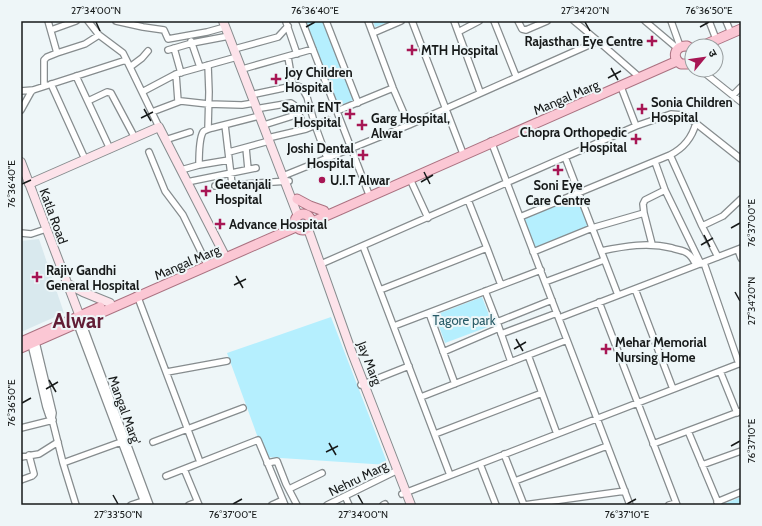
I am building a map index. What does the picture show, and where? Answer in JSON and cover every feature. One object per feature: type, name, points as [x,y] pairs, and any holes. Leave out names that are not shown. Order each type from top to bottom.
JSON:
[{"type":"main road","points":[[225,23],[238,48],[246,68],[255,94],[258,109],[267,124],[270,139]]},
{"type":"main road","points":[[225,23],[237,57],[303,222]]},
{"type":"main road","points":[[724,38],[741,29]]},
{"type":"main road","points":[[724,40],[741,35]]},
{"type":"main road","points":[[684,48],[678,53],[684,63]]},
{"type":"main road","name":"Mangal Marg","points":[[21,342],[137,295],[491,141],[637,75],[678,53]]},
{"type":"main road","name":"Mangal Marg","points":[[21,348],[110,303],[137,295],[224,254],[303,222],[368,192],[409,177],[462,151],[491,141],[621,87],[678,53]]},
{"type":"main road","points":[[29,187],[85,159],[159,127],[224,254]]},
{"type":"main road","name":"Katla Road","points":[[21,162],[44,230],[78,320]]},
{"type":"main road","name":"Katla Road","points":[[21,175],[29,187]]},
{"type":"main road","points":[[286,178],[297,199],[303,222]]},
{"type":"main road","points":[[297,199],[324,211]]},
{"type":"main road","name":"Jay Marg","points":[[303,222],[321,264],[362,384]]},
{"type":"main road","name":"Jay Marg","points":[[303,222],[362,384],[404,493],[411,505]]},
{"type":"main road","name":"Katla Road","points":[[44,230],[66,283],[78,320]]},
{"type":"main road","points":[[66,283],[87,294],[110,303]]},
{"type":"main road","name":"Jay Marg","points":[[404,493],[406,505]]},
{"type":"street","points":[[48,21],[57,54]]},
{"type":"street","points":[[51,30],[76,21]]},
{"type":"street","points":[[88,21],[99,35],[123,53],[159,127]]},
{"type":"street","points":[[116,21],[143,28],[164,30],[168,40],[207,32],[225,23]]},
{"type":"street","points":[[302,21],[368,192]]},
{"type":"street","points":[[326,21],[358,103]]},
{"type":"street","points":[[368,21],[393,88],[409,124]]},
{"type":"street","points":[[373,33],[401,21]]},
{"type":"street","points":[[412,21],[462,151]]},
{"type":"street","points":[[454,21],[480,92]]},
{"type":"street","points":[[458,32],[479,21]]},
{"type":"street","points":[[494,21],[516,76]]},
{"type":"street","points":[[518,21],[522,29],[526,30],[547,21]]},
{"type":"street","points":[[574,21],[637,75]]},
{"type":"street","points":[[645,21],[678,53]]},
{"type":"street","points":[[671,21],[678,53]]},
{"type":"street","points":[[709,21],[714,38]]},
{"type":"street","points":[[726,21],[731,33]]},
{"type":"street","points":[[287,22],[297,54]]},
{"type":"street","points":[[238,48],[278,36],[287,22]]},
{"type":"street","points":[[44,85],[44,60],[47,57],[85,44],[99,35]]},
{"type":"street","points":[[189,35],[200,67]]},
{"type":"street","points":[[178,101],[179,74],[171,49],[192,43],[229,36]]},
{"type":"street","points":[[214,186],[286,178],[327,158],[409,124],[598,41]]},
{"type":"street","points":[[246,68],[313,49]]},
{"type":"street","points":[[130,67],[148,52]]},
{"type":"street","points":[[142,92],[179,74],[237,57]]},
{"type":"street","points":[[288,57],[293,86]]},
{"type":"street","points":[[21,91],[33,90],[44,85],[127,61]]},
{"type":"street","points":[[208,65],[208,129]]},
{"type":"street","points":[[76,76],[110,149]]},
{"type":"street","points":[[711,78],[741,102]]},
{"type":"street","points":[[51,84],[85,159]]},
{"type":"street","points":[[255,94],[293,86],[302,88],[307,97],[327,158]]},
{"type":"street","points":[[621,87],[636,126]]},
{"type":"street","points":[[733,95],[741,87]]},
{"type":"street","points":[[337,111],[393,88]]},
{"type":"street","points":[[21,110],[33,90]]},
{"type":"street","points":[[88,101],[107,92],[111,93],[135,138]]},
{"type":"street","points":[[152,112],[178,101],[186,100],[208,104],[242,105],[258,109]]},
{"type":"street","points":[[199,165],[201,138],[203,132],[208,129],[225,125],[258,109],[291,103],[294,105],[306,129]]},
{"type":"street","points":[[267,124],[299,114]]},
{"type":"street","points":[[321,264],[636,126],[671,114],[688,117],[741,159]]},
{"type":"street","points":[[229,152],[306,129],[328,120]]},
{"type":"street","points":[[520,217],[670,155],[688,142],[694,134],[696,123]]},
{"type":"street","points":[[225,125],[232,184]]},
{"type":"street","points":[[165,140],[190,132]]},
{"type":"street","points":[[491,141],[630,505]]},
{"type":"street","points":[[246,148],[248,169]]},
{"type":"street","points":[[149,152],[165,191],[181,211],[206,262]]},
{"type":"street","points":[[670,155],[702,226],[718,257]]},
{"type":"street","points":[[565,157],[618,295]]},
{"type":"street","points":[[181,170],[199,165],[229,160]]},
{"type":"street","points":[[404,493],[740,363],[700,264],[666,190],[655,162]]},
{"type":"street","points":[[187,182],[256,168]]},
{"type":"street","points":[[409,177],[428,218]]},
{"type":"street","points":[[652,244],[644,213],[644,202],[645,200],[666,190]]},
{"type":"street","points":[[702,226],[723,216],[741,199]]},
{"type":"street","points":[[468,200],[501,285]]},
{"type":"street","points":[[534,252],[592,228],[644,213]]},
{"type":"street","points":[[21,233],[30,234],[44,230]]},
{"type":"street","points":[[601,252],[623,247],[652,244],[686,252],[700,264]]},
{"type":"street","points":[[363,246],[450,475]]},
{"type":"street","points":[[380,290],[487,248]]},
{"type":"street","points":[[501,334],[599,302],[739,249],[741,258]]},
{"type":"street","points":[[545,282],[604,260]]},
{"type":"street","points":[[394,326],[541,270]]},
{"type":"street","points":[[635,289],[673,389]]},
{"type":"street","points":[[485,291],[511,362]]},
{"type":"street","points":[[137,295],[200,462]]},
{"type":"street","points":[[443,352],[552,300]]},
{"type":"street","points":[[599,302],[676,504],[669,505]]},
{"type":"street","points":[[429,313],[455,384]]},
{"type":"street","name":"Mangal Marg'","points":[[78,320],[150,505]]},
{"type":"street","points":[[421,397],[567,340]]},
{"type":"street","points":[[33,343],[53,413],[52,420],[63,463],[76,505]]},
{"type":"street","points":[[528,355],[557,434]]},
{"type":"street","points":[[167,372],[226,361]]},
{"type":"street","points":[[95,364],[121,442],[144,503],[132,505]]},
{"type":"street","points":[[362,384],[409,366]]},
{"type":"street","points":[[653,444],[739,412],[720,371]]},
{"type":"street","points":[[435,434],[542,393]]},
{"type":"street","points":[[153,442],[243,408]]},
{"type":"street","points":[[21,428],[52,420]]},
{"type":"street","points":[[688,431],[718,503],[741,492]]},
{"type":"street","points":[[166,476],[258,440],[284,502],[272,505]]},
{"type":"street","points":[[21,457],[39,454],[58,442]]},
{"type":"street","points":[[63,463],[121,442]]},
{"type":"street","points":[[515,481],[607,446]]},
{"type":"street","points":[[702,465],[741,450]]},
{"type":"street","points":[[504,454],[524,505],[625,491]]},
{"type":"street","points":[[21,480],[34,474],[29,455]]},
{"type":"street","points":[[267,462],[277,461],[289,489],[298,505]]},
{"type":"street","points":[[480,464],[496,505]]},
{"type":"street","points":[[184,469],[198,503],[189,505]]},
{"type":"street","name":"Nehru Marg","points":[[327,505],[396,471]]},
{"type":"street","points":[[289,489],[322,473]]},
{"type":"street","points":[[344,496],[349,505]]},
{"type":"shaded area","name":"Rajiv Gandhi General Hospital","points":[[39,239],[64,313],[21,332],[21,241]]},
{"type":"green space","points":[[305,21],[324,21],[354,100],[338,106]]},
{"type":"green space","points":[[373,21],[392,21],[375,27]]},
{"type":"green space","points":[[578,196],[589,227],[534,249],[523,219]]},
{"type":"green space","points":[[299,215],[303,215],[307,221],[303,227],[299,227],[295,223],[295,219]]},
{"type":"green space","name":"Tagore park","points":[[482,297],[493,325],[445,343],[435,315]]},
{"type":"green space","points":[[331,317],[388,465],[265,457],[227,353]]},
{"type":"green space","points":[[741,497],[741,505],[721,505]]},
{"type":"place","name":"Rajasthan Eye Centre","points":[[652,41]]},
{"type":"place","name":"MTH Hospital","points":[[412,50]]},
{"type":"place","name":"Joy Children Hospital","points":[[276,79]]},
{"type":"place","name":"Sonia Children Hospital","points":[[642,109]]},
{"type":"place","name":"Samir ENT Hospital","points":[[350,114]]},
{"type":"place","name":"Garg Hospital, Alwar","points":[[362,125]]},
{"type":"place","name":"Chopra Orthopedic Hospital","points":[[636,139]]},
{"type":"place","name":"Joshi Dental Hospital","points":[[363,155]]},
{"type":"place","name":"Soni Eye Care Centre","points":[[558,170]]},
{"type":"place","name":"U.I.T Alwar","points":[[322,180]]},
{"type":"place","name":"Geetanjali Hospital","points":[[206,191]]},
{"type":"place","name":"Advance Hospital","points":[[220,224]]},
{"type":"place","name":"Rajiv Gandhi General Hospital","points":[[37,277]]},
{"type":"place","name":"Mehar Memorial Nursing Home","points":[[606,349]]},
{"type":"district","name":"Alwar","points":[[78,320]]}]
